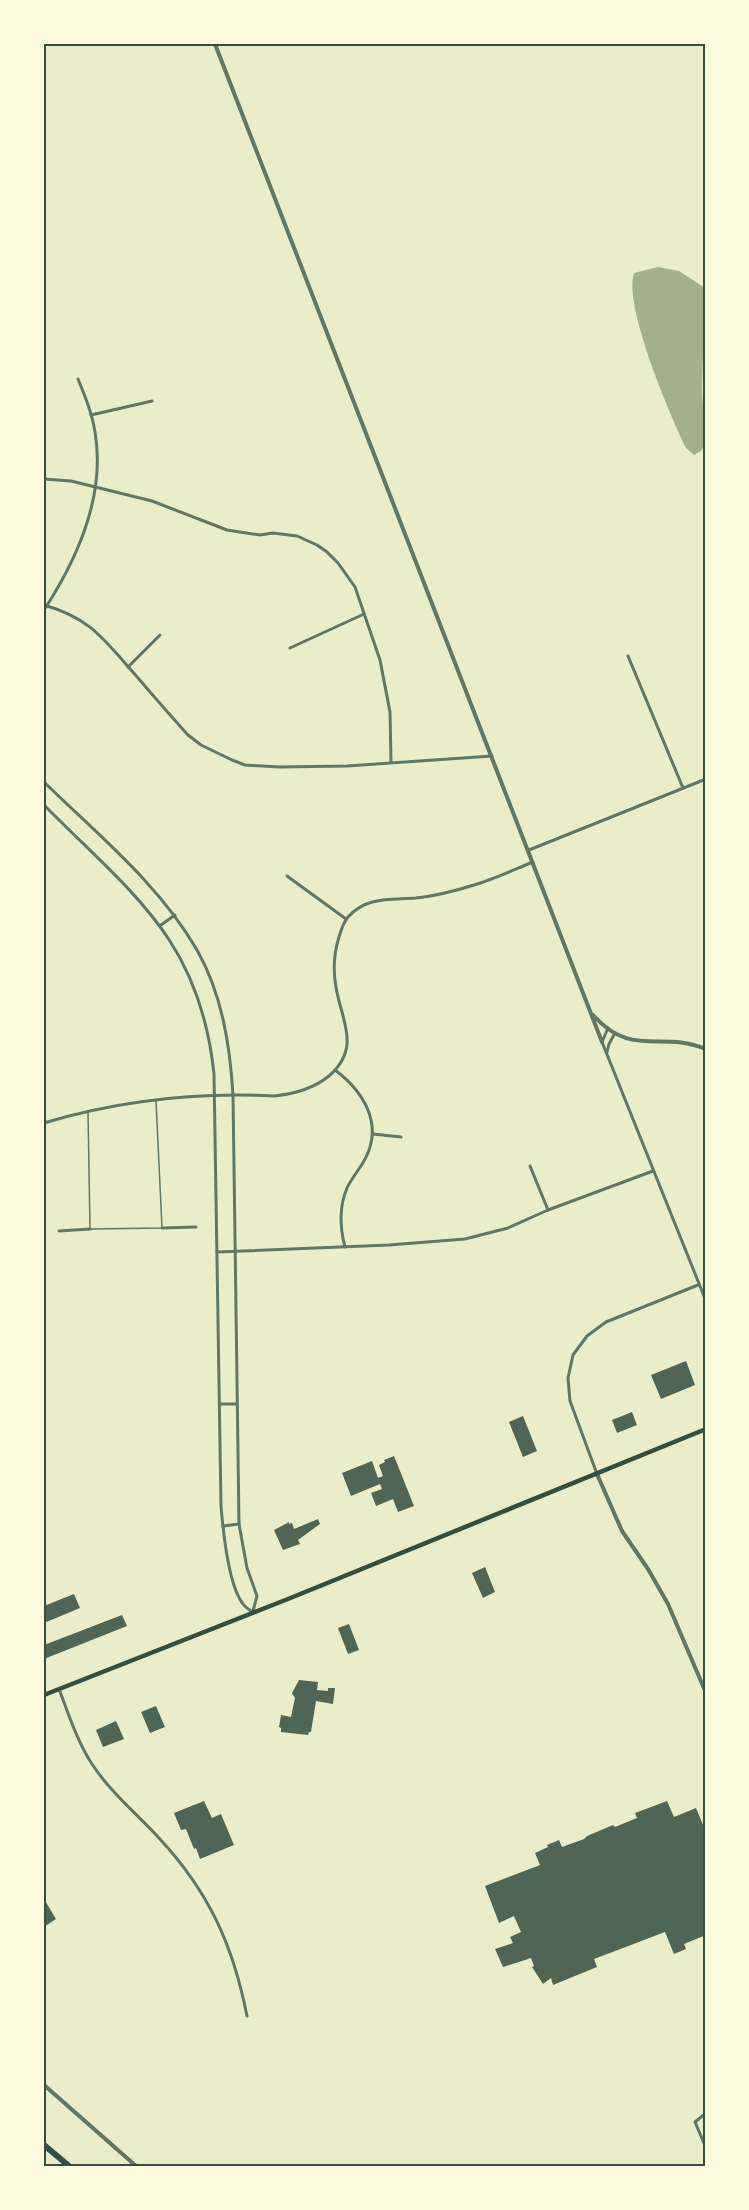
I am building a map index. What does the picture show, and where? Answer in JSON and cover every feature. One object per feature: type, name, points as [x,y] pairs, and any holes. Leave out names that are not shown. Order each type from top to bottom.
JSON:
[{"type":"highway","points":[[44,2145],[69,2166]]},
{"type":"main road","points":[[44,1695],[705,1430]]},
{"type":"street","points":[[215,44],[602,1042],[705,1301]]},
{"type":"street","points":[[44,610],[70,566],[84,534],[94,488],[97,452],[91,415],[78,379]]},
{"type":"street","points":[[91,415],[152,401]]},
{"type":"street","points":[[44,479],[70,481],[152,501],[227,531],[260,535],[286,534],[307,539],[327,552],[355,587],[377,649],[390,712],[391,762]]},
{"type":"street","points":[[45,605],[70,614],[103,637],[188,735],[201,745],[245,765],[313,768],[492,756]]},
{"type":"street","points":[[290,648],[364,614]]},
{"type":"street","points":[[128,667],[160,635]]},
{"type":"street","points":[[628,656],[683,788]]},
{"type":"street","points":[[529,850],[705,779]]},
{"type":"street","points":[[44,782],[144,879],[175,915],[198,951],[220,1007],[228,1039],[233,1095],[239,1524],[247,1568],[257,1596],[253,1613],[241,1602],[234,1583],[223,1526],[214,1095],[212,1047],[202,1007],[185,965],[161,925],[127,887],[44,805]]},
{"type":"street","points":[[44,1123],[113,1104],[180,1095],[288,1094],[313,1086],[335,1070],[345,1052],[347,1041],[345,1018],[334,974],[337,943],[346,918],[361,906],[382,898],[414,898],[443,893],[474,885],[534,862]]},
{"type":"street","points":[[287,876],[346,918]]},
{"type":"street","points":[[161,925],[175,915]]},
{"type":"street","points":[[591,1012],[615,1033],[634,1041],[648,1043],[680,1041],[705,1049]]},
{"type":"street","points":[[602,1042],[608,1028]]},
{"type":"street","points":[[607,1054],[615,1033]]},
{"type":"street","points":[[335,1070],[364,1099],[370,1113],[373,1134],[366,1157],[353,1177],[343,1203],[341,1228],[345,1247]]},
{"type":"street","points":[[373,1134],[401,1137]]},
{"type":"street","points":[[530,1166],[548,1210]]},
{"type":"street","points":[[217,1252],[465,1239],[508,1228],[548,1210],[653,1171]]},
{"type":"street","points":[[162,1228],[196,1227]]},
{"type":"street","points":[[59,1231],[90,1229]]},
{"type":"street","points":[[699,1285],[606,1322],[587,1336],[573,1355],[568,1378],[570,1401],[597,1474],[622,1531],[668,1604],[705,1693]]},
{"type":"street","points":[[219,1404],[236,1404]]},
{"type":"street","points":[[223,1526],[239,1524]]},
{"type":"street","points":[[59,1689],[81,1744],[104,1782],[172,1852],[213,1911],[238,1976],[247,2016]]},
{"type":"street","points":[[44,2085],[136,2166]]},
{"type":"street","points":[[705,2113],[695,2122],[705,2148]]},
{"type":"lane","points":[[88,1111],[90,1229],[162,1228],[156,1099]]},
{"type":"shaded area","points":[[658,267],[679,271],[705,288],[706,344],[703,356],[702,389],[705,444],[701,451],[694,455],[686,448],[660,387],[641,334],[635,309],[632,288],[634,273]]},
{"type":"building","points":[[686,1361],[695,1385],[661,1399],[651,1375]]},
{"type":"building","points":[[632,1412],[637,1425],[617,1433],[612,1420]]},
{"type":"building","points":[[523,1416],[537,1451],[523,1457],[509,1422]]},
{"type":"building","points":[[394,1456],[414,1506],[398,1512],[393,1499],[376,1506],[371,1493],[382,1489],[380,1484],[351,1496],[342,1473],[372,1461],[378,1478],[383,1476],[379,1465]]},
{"type":"building","points":[[318,1519],[320,1524],[298,1540],[300,1544],[283,1550],[274,1530],[289,1522],[289,1524],[292,1523],[294,1529]]},
{"type":"building","points":[[485,1567],[495,1592],[483,1598],[472,1573]]},
{"type":"building","points":[[74,1594],[80,1608],[44,1623],[44,1606]]},
{"type":"building","points":[[122,1615],[127,1626],[44,1659],[44,1645]]},
{"type":"building","points":[[349,1624],[359,1650],[348,1654],[338,1628]]},
{"type":"building","points":[[299,1680],[318,1682],[317,1690],[328,1691],[328,1688],[335,1688],[333,1704],[316,1701],[311,1732],[308,1735],[281,1732],[279,1727],[281,1715],[291,1717],[295,1698],[292,1693]]},
{"type":"building","points":[[156,1706],[165,1727],[150,1733],[141,1712]]},
{"type":"building","points":[[116,1721],[124,1739],[103,1747],[96,1730]]},
{"type":"building","points":[[204,1801],[212,1818],[221,1814],[234,1845],[200,1859],[186,1829],[181,1830],[174,1813]]},
{"type":"building","points":[[667,1801],[674,1817],[696,1808],[706,1832],[706,1935],[684,1944],[686,1949],[674,1954],[665,1932],[594,1959],[597,1967],[553,1985],[551,1978],[543,1984],[532,1967],[534,1966],[531,1958],[503,1967],[495,1949],[513,1943],[510,1937],[521,1932],[514,1916],[499,1923],[485,1886],[540,1865],[535,1853],[548,1847],[547,1845],[559,1840],[562,1847],[584,1839],[613,1825],[615,1827],[637,1818],[635,1813]]},
{"type":"building","points":[[44,1899],[56,1919],[44,1927]]}]
